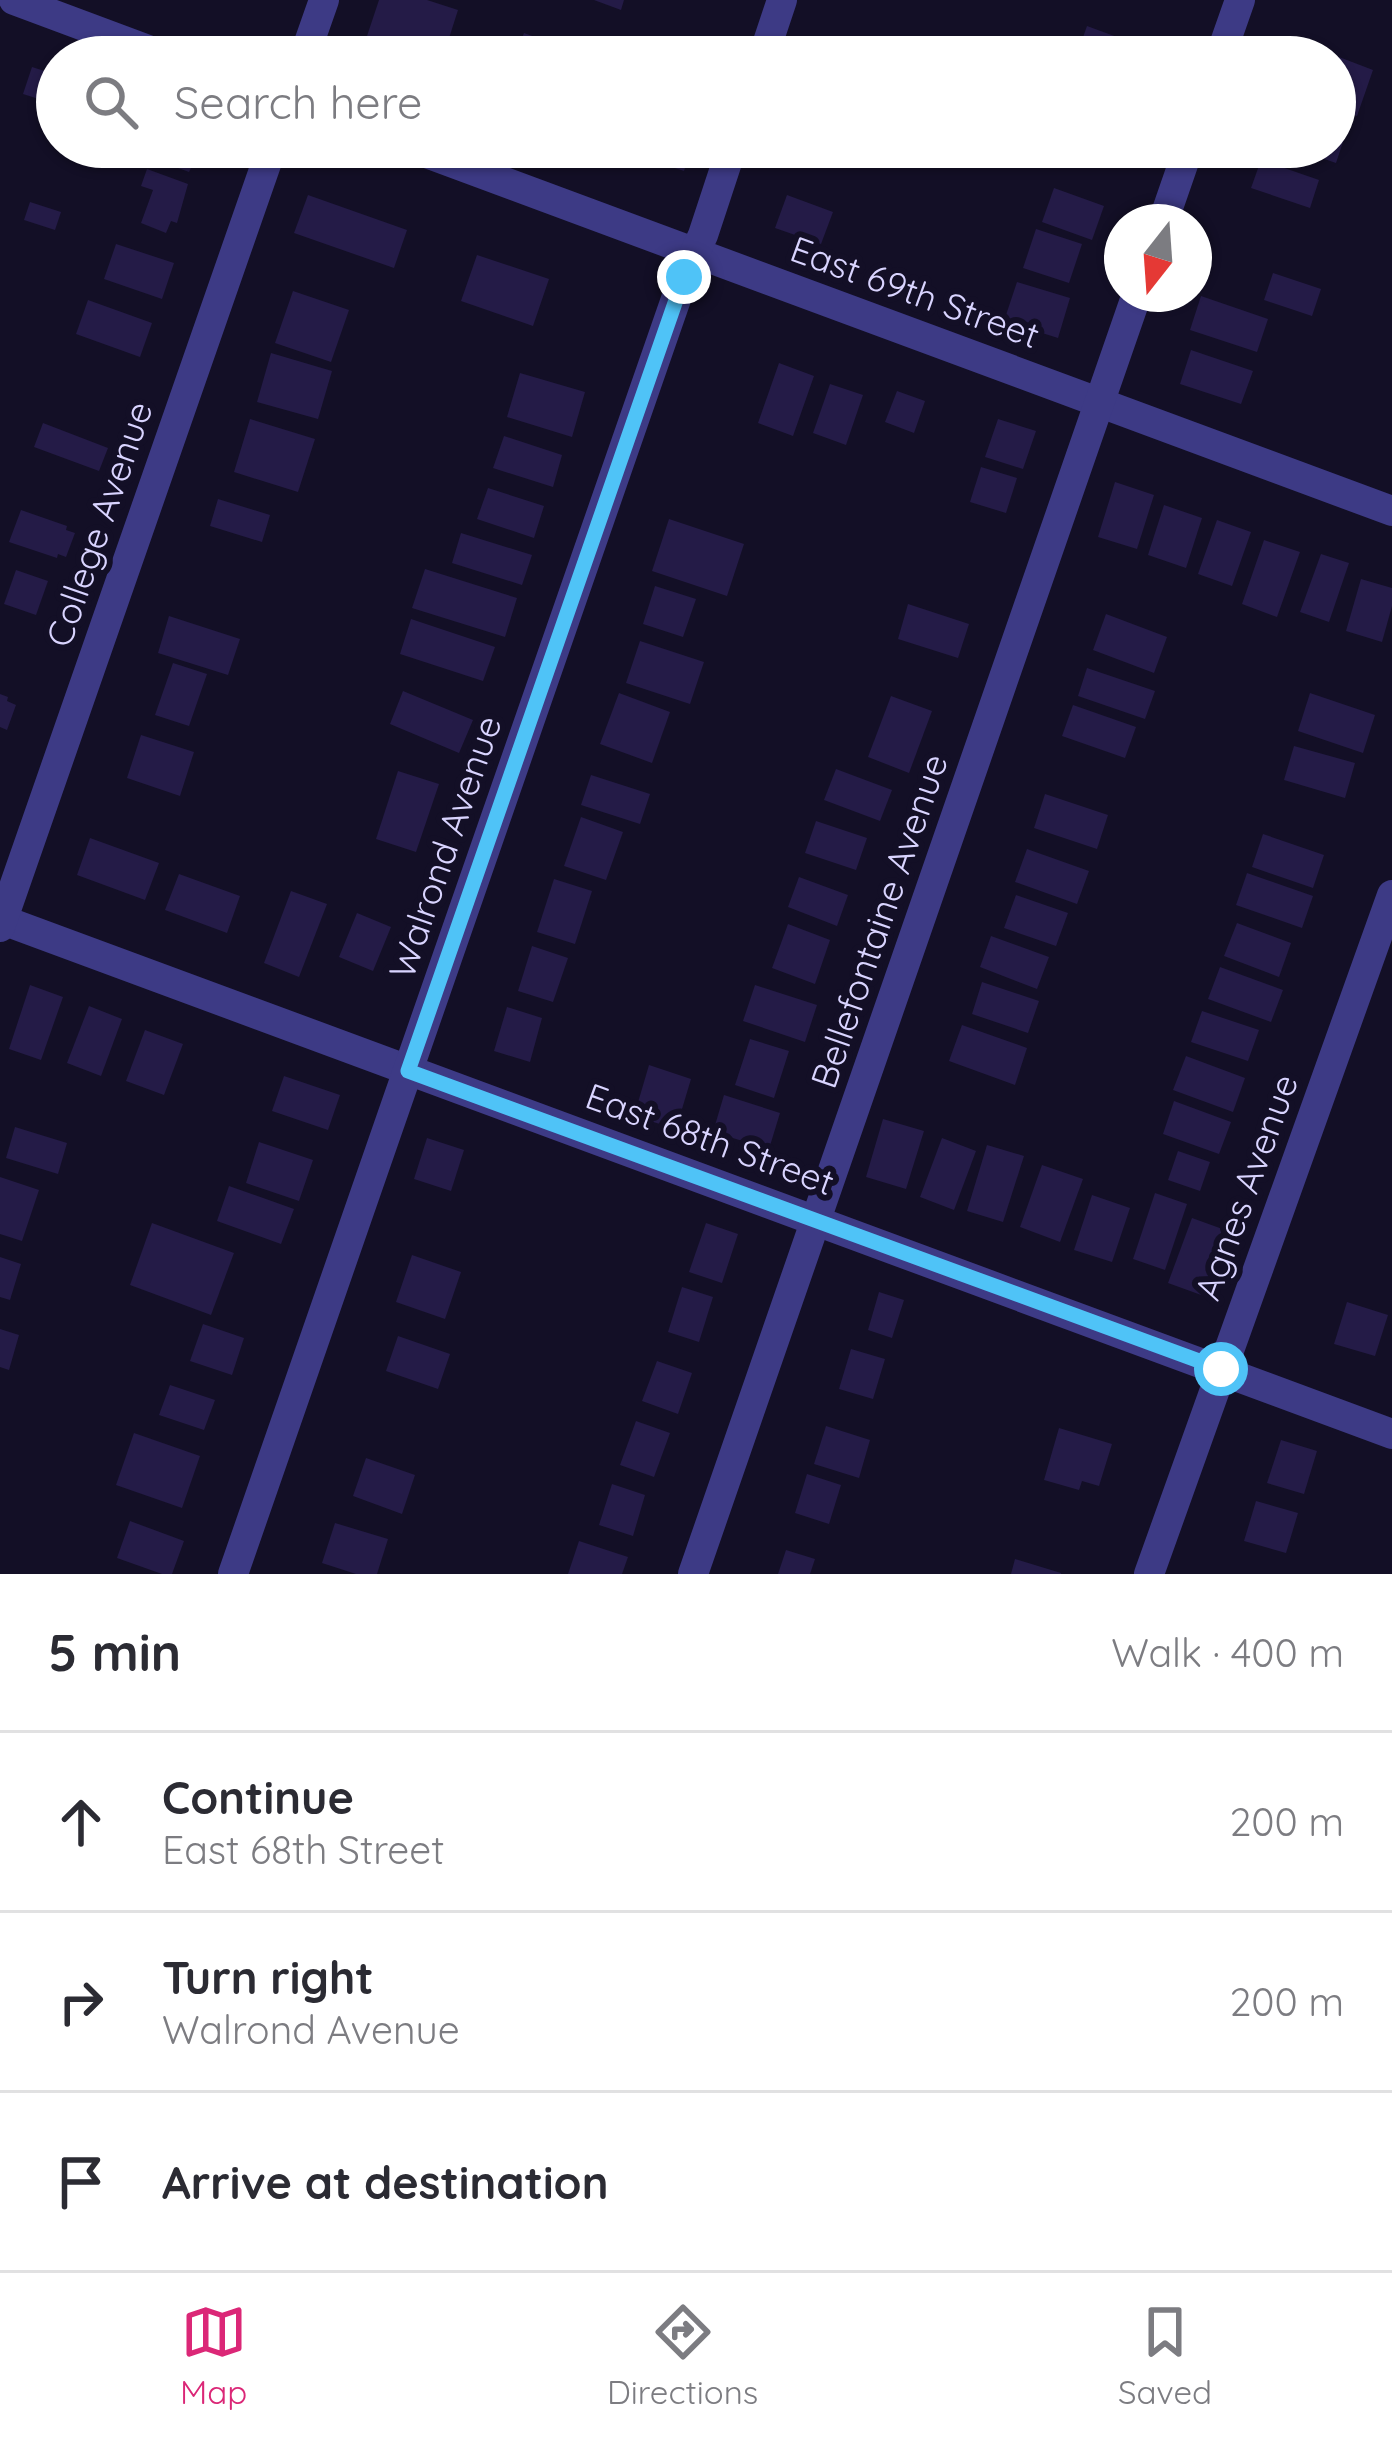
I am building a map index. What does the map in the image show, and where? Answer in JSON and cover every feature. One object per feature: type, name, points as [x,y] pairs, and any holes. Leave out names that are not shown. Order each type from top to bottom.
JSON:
[{"type":"street","points":[[14,0],[111,36]]},
{"type":"street","points":[[311,36],[324,0]]},
{"type":"street","points":[[770,36],[782,0]]},
{"type":"street","points":[[1227,36],[1240,0]]},
{"type":"street","name":"College Avenue","points":[[1,922],[265,168]]},
{"type":"street","name":"East 69th Street","points":[[467,168],[1392,511]]},
{"type":"street","name":"Walrond Avenue","points":[[233,1574],[725,168]]},
{"type":"street","points":[[1169,204],[1182,168]]},
{"type":"street","name":"Bellefontaine Avenue","points":[[693,1574],[1132,312]]},
{"type":"street","name":"Agnes Avenue","points":[[1149,1574],[1392,895]]},
{"type":"street","name":"East 68th Street","points":[[1,922],[1392,1434]]},
{"type":"building","points":[[379,0],[427,0],[458,10],[450,36],[367,36]]},
{"type":"building","points":[[594,0],[624,0],[621,10]]},
{"type":"building","points":[[1087,26],[1114,36],[1083,36]]},
{"type":"building","points":[[1356,64],[1373,70],[1356,116]]},
{"type":"building","points":[[32,67],[36,68],[36,98],[23,94]]},
{"type":"building","points":[[1258,168],[1284,168],[1319,180],[1310,208],[1251,188]]},
{"type":"building","points":[[147,169],[188,184],[177,223],[171,221],[166,233],[141,223],[153,190],[141,186]]},
{"type":"building","points":[[1054,188],[1104,206],[1092,240],[1042,222]]},
{"type":"building","points":[[308,195],[407,230],[394,268],[294,233]]},
{"type":"building","points":[[787,195],[833,212],[821,244],[775,228]]},
{"type":"building","points":[[30,202],[61,212],[55,230],[24,220]]},
{"type":"building","points":[[1036,229],[1082,244],[1069,283],[1023,268]]},
{"type":"building","points":[[116,244],[174,263],[162,299],[104,279]]},
{"type":"building","points":[[477,255],[549,279],[533,326],[461,301]]},
{"type":"building","points":[[1273,273],[1321,289],[1312,316],[1264,300]]},
{"type":"building","points":[[1017,282],[1070,298],[1058,338],[1004,321]]},
{"type":"building","points":[[293,291],[349,310],[331,362],[275,343]]},
{"type":"building","points":[[88,300],[152,323],[140,357],[76,334]]},
{"type":"building","points":[[1212,300],[1268,319],[1257,352],[1190,330],[1196,312],[1212,312]]},
{"type":"building","points":[[1191,350],[1253,371],[1241,404],[1180,384]]},
{"type":"building","points":[[271,353],[332,371],[318,419],[257,402]]},
{"type":"building","points":[[779,363],[814,376],[793,436],[758,423]]},
{"type":"building","points":[[520,373],[585,392],[572,437],[507,417]]},
{"type":"building","points":[[830,384],[863,395],[846,445],[813,433]]},
{"type":"building","points":[[897,391],[925,401],[914,433],[885,422]]},
{"type":"building","points":[[250,419],[315,439],[298,492],[234,472]]},
{"type":"building","points":[[998,419],[1036,431],[1023,469],[985,457]]},
{"type":"building","points":[[43,423],[108,448],[99,471],[34,447]]},
{"type":"building","points":[[504,436],[562,455],[553,487],[493,468]]},
{"type":"building","points":[[981,467],[1017,478],[1006,513],[970,502]]},
{"type":"building","points":[[1115,482],[1154,495],[1137,549],[1098,537]]},
{"type":"building","points":[[488,488],[544,506],[534,538],[477,519]]},
{"type":"building","points":[[218,499],[270,515],[262,542],[210,526]]},
{"type":"building","points":[[1164,505],[1202,518],[1186,568],[1148,555]]},
{"type":"building","points":[[21,510],[75,533],[66,557],[9,542]]},
{"type":"building","points":[[669,519],[744,544],[727,596],[652,571]]},
{"type":"building","points":[[1217,520],[1251,532],[1232,586],[1198,574]]},
{"type":"building","points":[[461,533],[532,555],[522,585],[452,563]]},
{"type":"building","points":[[1264,540],[1300,552],[1277,617],[1242,604]]},
{"type":"building","points":[[1321,554],[1349,563],[1329,622],[1300,612]]},
{"type":"building","points":[[425,569],[517,598],[505,637],[412,608]]},
{"type":"building","points":[[16,570],[48,581],[36,615],[4,604]]},
{"type":"building","points":[[1361,579],[1392,588],[1382,642],[1346,631]]},
{"type":"building","points":[[655,586],[696,599],[683,637],[643,624]]},
{"type":"building","points":[[908,604],[969,624],[958,658],[898,639]]},
{"type":"building","points":[[1106,614],[1167,637],[1154,673],[1093,650]]},
{"type":"building","points":[[169,616],[240,639],[228,675],[158,653]]},
{"type":"building","points":[[411,619],[495,647],[483,681],[400,654]]},
{"type":"building","points":[[640,641],[704,662],[690,704],[626,683]]},
{"type":"building","points":[[173,663],[207,674],[189,726],[155,715]]},
{"type":"building","points":[[1087,668],[1155,691],[1145,719],[1078,696]]},
{"type":"building","points":[[403,691],[473,720],[459,753],[390,724]]},
{"type":"building","points":[[619,693],[670,712],[652,763],[600,744]]},
{"type":"building","points":[[1310,693],[1375,715],[1363,753],[1298,731]]},
{"type":"building","points":[[0,694],[16,705],[7,730],[0,727]]},
{"type":"building","points":[[891,696],[932,711],[909,773],[868,757]]},
{"type":"building","points":[[1073,705],[1136,727],[1125,758],[1062,736]]},
{"type":"building","points":[[141,735],[194,752],[180,796],[127,778]]},
{"type":"building","points":[[1294,746],[1355,763],[1345,798],[1284,780]]},
{"type":"building","points":[[836,769],[892,790],[880,821],[824,800]]},
{"type":"building","points":[[398,771],[439,784],[416,852],[376,839]]},
{"type":"building","points":[[591,775],[650,794],[640,824],[581,805]]},
{"type":"building","points":[[1045,794],[1108,815],[1097,849],[1034,828]]},
{"type":"building","points":[[581,817],[623,832],[606,880],[564,866]]},
{"type":"building","points":[[816,821],[867,838],[856,870],[805,853]]},
{"type":"building","points":[[1263,834],[1324,855],[1313,888],[1252,867]]},
{"type":"building","points":[[90,838],[159,863],[145,900],[77,875]]},
{"type":"building","points":[[1027,849],[1089,871],[1077,904],[1015,882]]},
{"type":"building","points":[[1247,873],[1313,896],[1302,928],[1236,905]]},
{"type":"building","points":[[179,874],[240,896],[227,933],[165,910]]},
{"type":"building","points":[[799,877],[848,895],[837,926],[788,907]]},
{"type":"building","points":[[554,879],[592,891],[575,944],[537,932]]},
{"type":"building","points":[[291,891],[327,904],[299,977],[264,963]]},
{"type":"building","points":[[1016,895],[1068,913],[1056,946],[1004,928]]},
{"type":"building","points":[[357,913],[391,927],[373,971],[339,957]]},
{"type":"building","points":[[1237,923],[1291,943],[1279,977],[1224,956]]},
{"type":"building","points":[[788,924],[830,940],[815,984],[772,968]]},
{"type":"building","points":[[991,936],[1049,957],[1037,989],[980,967]]},
{"type":"building","points":[[532,946],[568,958],[553,1002],[518,991]]},
{"type":"building","points":[[1220,967],[1283,990],[1271,1022],[1208,999]]},
{"type":"building","points":[[982,982],[1039,1001],[1028,1033],[972,1014]]},
{"type":"building","points":[[30,985],[63,997],[41,1060],[9,1049]]},
{"type":"building","points":[[755,985],[817,1005],[805,1042],[743,1021]]},
{"type":"building","points":[[89,1006],[122,1019],[101,1076],[67,1063]]},
{"type":"building","points":[[507,1007],[542,1018],[530,1062],[494,1051]]},
{"type":"building","points":[[1202,1011],[1259,1030],[1248,1061],[1191,1042]]},
{"type":"building","points":[[962,1025],[1027,1048],[1015,1085],[949,1061]]},
{"type":"building","points":[[145,1030],[183,1044],[164,1095],[126,1081]]},
{"type":"building","points":[[750,1039],[789,1051],[774,1098],[735,1085]]},
{"type":"building","points":[[1186,1056],[1245,1078],[1233,1112],[1173,1090]]},
{"type":"building","points":[[649,1065],[691,1079],[676,1129],[634,1116]]},
{"type":"building","points":[[284,1076],[340,1095],[328,1130],[272,1111]]},
{"type":"building","points":[[724,1095],[780,1113],[769,1149],[713,1132]]},
{"type":"building","points":[[1174,1101],[1231,1122],[1219,1154],[1163,1134]]},
{"type":"building","points":[[883,1119],[924,1131],[906,1189],[866,1177]]},
{"type":"building","points":[[15,1127],[67,1143],[58,1174],[6,1158]]},
{"type":"building","points":[[427,1138],[464,1150],[451,1191],[414,1179]]},
{"type":"building","points":[[942,1138],[976,1151],[954,1210],[920,1197]]},
{"type":"building","points":[[259,1142],[313,1160],[299,1201],[246,1183]]},
{"type":"building","points":[[987,1145],[1024,1156],[1003,1222],[967,1211]]},
{"type":"building","points":[[1178,1151],[1210,1162],[1200,1191],[1168,1180]]},
{"type":"building","points":[[1042,1165],[1083,1179],[1060,1242],[1020,1227]]},
{"type":"building","points":[[0,1177],[39,1190],[22,1241],[0,1234]]},
{"type":"building","points":[[229,1186],[294,1209],[281,1244],[217,1221]]},
{"type":"building","points":[[1155,1193],[1187,1204],[1165,1270],[1133,1259]]},
{"type":"building","points":[[1092,1195],[1130,1208],[1112,1262],[1074,1250]]},
{"type":"building","points":[[1192,1218],[1228,1231],[1204,1296],[1168,1283]]},
{"type":"building","points":[[152,1223],[234,1253],[211,1315],[130,1285]]},
{"type":"building","points":[[706,1223],[738,1234],[722,1283],[689,1272]]},
{"type":"building","points":[[412,1255],[461,1272],[445,1319],[396,1302]]},
{"type":"building","points":[[0,1257],[21,1264],[10,1300],[0,1297]]},
{"type":"building","points":[[682,1287],[713,1297],[699,1342],[668,1332]]},
{"type":"building","points":[[879,1292],[904,1300],[892,1338],[868,1330]]},
{"type":"building","points":[[1347,1302],[1388,1315],[1375,1356],[1334,1344]]},
{"type":"building","points":[[203,1324],[244,1338],[232,1375],[190,1361]]},
{"type":"building","points":[[0,1329],[19,1335],[9,1370],[0,1367]]},
{"type":"building","points":[[398,1336],[450,1354],[438,1389],[386,1371]]},
{"type":"building","points":[[851,1349],[885,1359],[873,1399],[839,1389]]},
{"type":"building","points":[[657,1361],[692,1373],[678,1414],[642,1401]]},
{"type":"building","points":[[170,1385],[215,1400],[204,1430],[159,1415]]},
{"type":"building","points":[[636,1421],[670,1433],[654,1477],[620,1465]]},
{"type":"building","points":[[826,1426],[870,1440],[859,1478],[814,1464]]},
{"type":"building","points":[[1059,1428],[1112,1444],[1099,1486],[1082,1481],[1079,1490],[1044,1480]]},
{"type":"building","points":[[134,1433],[200,1456],[182,1508],[116,1485]]},
{"type":"building","points":[[1281,1440],[1317,1451],[1304,1494],[1267,1483]]},
{"type":"building","points":[[366,1458],[415,1475],[402,1514],[353,1496]]},
{"type":"building","points":[[807,1474],[841,1485],[829,1524],[795,1513]]},
{"type":"building","points":[[612,1484],[645,1495],[633,1536],[599,1525]]},
{"type":"building","points":[[1256,1501],[1298,1513],[1286,1553],[1244,1541]]},
{"type":"building","points":[[130,1521],[184,1541],[172,1574],[117,1558]]},
{"type":"building","points":[[335,1523],[388,1539],[377,1574],[356,1574],[322,1563]]},
{"type":"building","points":[[579,1541],[628,1557],[622,1574],[568,1574]]},
{"type":"building","points":[[786,1550],[815,1559],[810,1574],[778,1574]]},
{"type":"building","points":[[1015,1559],[1061,1573],[1061,1574],[1011,1574]]},
{"type":"route","points":[[684,277],[408,1071],[1221,1369]]}]
